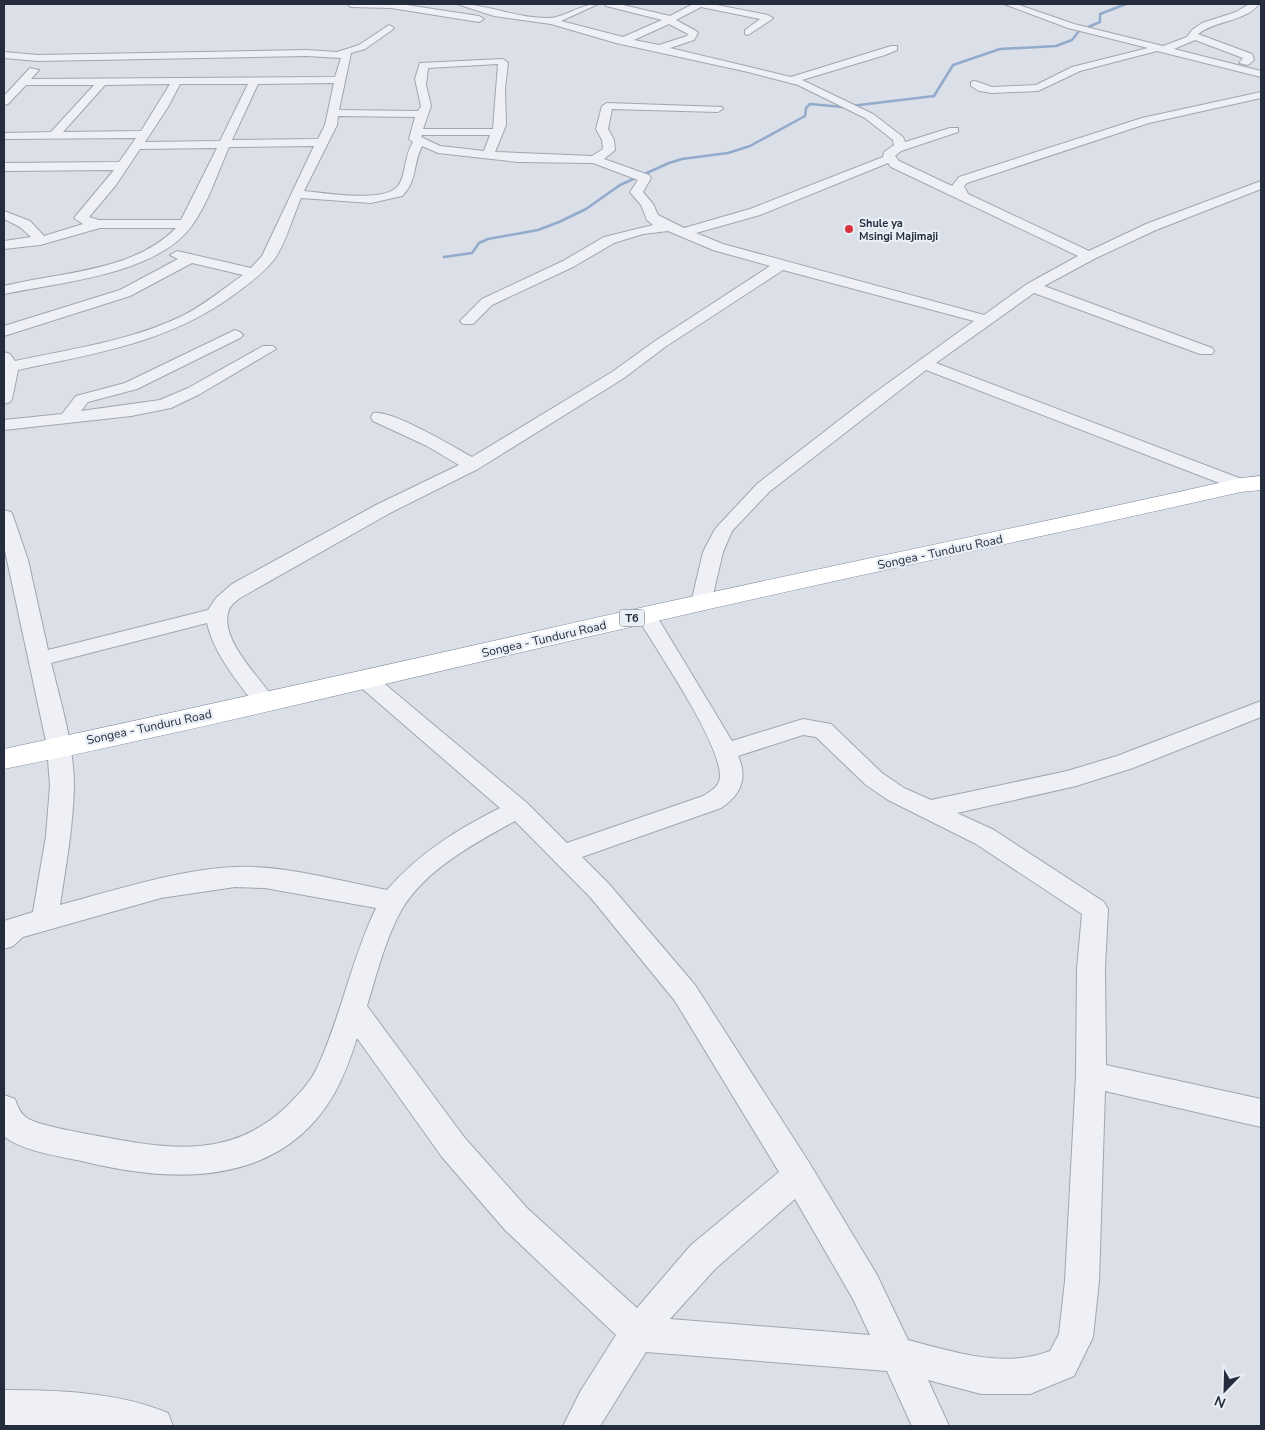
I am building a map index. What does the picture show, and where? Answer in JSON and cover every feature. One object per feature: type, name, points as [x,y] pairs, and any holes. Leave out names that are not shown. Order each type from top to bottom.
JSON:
[{"type":"highway","name":"Songea - Tunduru Road","points":[[4,759],[366,680],[646,615],[1251,484]]},
{"type":"street","points":[[351,4],[378,4],[419,9],[526,28],[627,41],[699,4],[768,18],[748,32]]},
{"type":"street","points":[[419,9],[431,4]]},
{"type":"street","points":[[460,4],[494,13],[552,21],[627,41],[792,80],[810,86],[884,126],[901,142],[898,148]]},
{"type":"street","points":[[482,9],[494,4]]},
{"type":"street","points":[[552,21],[594,4]]},
{"type":"street","points":[[609,4],[664,17],[689,29],[693,33],[693,36],[660,48]]},
{"type":"street","points":[[1008,4],[1071,26],[1261,74]]},
{"type":"street","points":[[1192,38],[1195,32],[1205,25],[1239,14],[1254,4]]},
{"type":"street","points":[[673,6],[684,13]]},
{"type":"street","points":[[4,55],[38,58],[341,53],[362,48],[389,28]]},
{"type":"street","points":[[975,84],[992,90],[1038,88],[1084,67],[1161,49],[1192,38],[1205,39],[1250,57],[1249,60],[1236,68]]},
{"type":"street","points":[[792,80],[825,67],[878,55],[894,48]]},
{"type":"street","points":[[4,399],[7,362],[128,340],[164,328],[187,319],[213,304],[254,273],[268,258],[334,113],[336,93],[347,55],[341,53]]},
{"type":"street","points":[[4,102],[38,64],[38,58]]},
{"type":"street","points":[[297,194],[357,199],[393,197],[404,189],[408,179],[412,152],[419,136],[421,69],[426,64],[499,61],[504,63],[501,80],[501,119],[489,154]]},
{"type":"street","points":[[736,78],[760,72]]},
{"type":"street","points":[[4,290],[116,265],[158,250],[175,237],[186,224],[238,121],[254,80]]},
{"type":"street","points":[[23,82],[340,80]]},
{"type":"street","points":[[55,134],[102,82]]},
{"type":"street","points":[[176,82],[163,107],[102,195],[81,218],[85,222],[99,224],[186,224]]},
{"type":"street","points":[[962,194],[958,186],[963,180],[1041,154],[1164,115],[1261,95]]},
{"type":"street","points":[[334,113],[419,108],[435,96]]},
{"type":"street","points":[[595,160],[608,150],[608,140],[602,129],[607,106],[625,104],[718,109]]},
{"type":"street","points":[[889,159],[888,155],[890,152],[898,148],[954,130]]},
{"type":"street","points":[[419,136],[498,132]]},
{"type":"street","points":[[4,136],[143,134]]},
{"type":"street","points":[[419,136],[438,149]]},
{"type":"street","points":[[135,146],[322,142]]},
{"type":"street","points":[[412,152],[438,149],[518,158],[595,160],[642,176],[636,192],[647,204],[652,217],[682,233],[718,247],[986,320]]},
{"type":"street","points":[[889,159],[895,164],[962,194],[1011,222],[1089,256]]},
{"type":"street","points":[[682,233],[755,212],[889,159]]},
{"type":"street","points":[[4,168],[122,166]]},
{"type":"street","points":[[701,603],[713,552],[724,529],[763,488],[879,397],[1032,287],[1089,256],[1166,221],[1261,185]]},
{"type":"street","points":[[1234,195],[1255,203]]},
{"type":"street","points":[[4,215],[31,228],[40,241]]},
{"type":"street","points":[[4,245],[40,241],[99,224]]},
{"type":"street","points":[[468,321],[487,302],[568,264],[609,240],[642,230],[668,227]]},
{"type":"street","points":[[158,250],[254,273]]},
{"type":"street","points":[[4,331],[125,293],[191,258]]},
{"type":"street","points":[[264,702],[236,662],[219,633],[217,614],[225,600],[239,588],[472,465],[618,375],[660,344],[781,265]]},
{"type":"street","points":[[1032,287],[1206,351]]},
{"type":"street","points":[[69,416],[82,399],[131,386],[235,335]]},
{"type":"street","points":[[4,425],[69,416],[131,411],[165,404],[194,391],[268,349]]},
{"type":"street","points":[[924,364],[1251,484]]},
{"type":"street","points":[[379,417],[434,442],[472,465]]},
{"type":"street","points":[[4,516],[18,560],[59,746],[62,786],[58,836],[45,919]]},
{"type":"street","points":[[40,659],[217,614]]},
{"type":"street","points":[[563,854],[712,802],[723,795],[729,788],[732,775],[726,751],[646,615]]},
{"type":"street","points":[[366,680],[452,756],[518,809],[600,891],[685,993],[799,1175],[865,1287],[931,1426]]},
{"type":"street","points":[[928,810],[1068,780],[1126,762],[1261,709]]},
{"type":"street","points":[[352,1008],[453,1147],[516,1219],[640,1334],[898,1355],[981,1376],[1030,1376],[1062,1364],[1076,1338],[1082,1282],[1091,1075],[1091,968],[1095,909],[985,837],[928,810],[874,779],[823,730],[803,727],[726,751]]},
{"type":"street","points":[[7,1121],[20,1131],[125,1156],[193,1161],[221,1158],[249,1149],[269,1139],[310,1104],[320,1091],[331,1070],[365,967],[393,901],[431,862],[462,838],[518,809]]},
{"type":"street","points":[[7,930],[168,886],[235,877],[265,878],[393,901]]},
{"type":"street","points":[[1091,1075],[1261,1113]]},
{"type":"street","points":[[581,1426],[592,1405],[640,1334],[703,1257],[799,1175]]},
{"type":"street","points":[[4,1408],[42,1408],[115,1416],[155,1426]]},
{"type":"waterway","points":[[444,257],[472,253],[479,243],[488,239],[538,230],[559,222],[586,209],[620,185],[669,163],[682,159],[728,153],[750,146],[805,116],[806,108],[810,104],[843,107],[934,96],[953,65],[1000,49],[1056,46],[1072,40],[1079,31],[1100,22],[1100,14],[1126,4]]},
{"type":"place","name":"Shule ya Msingi Majimaji","points":[[849,229]]}]
